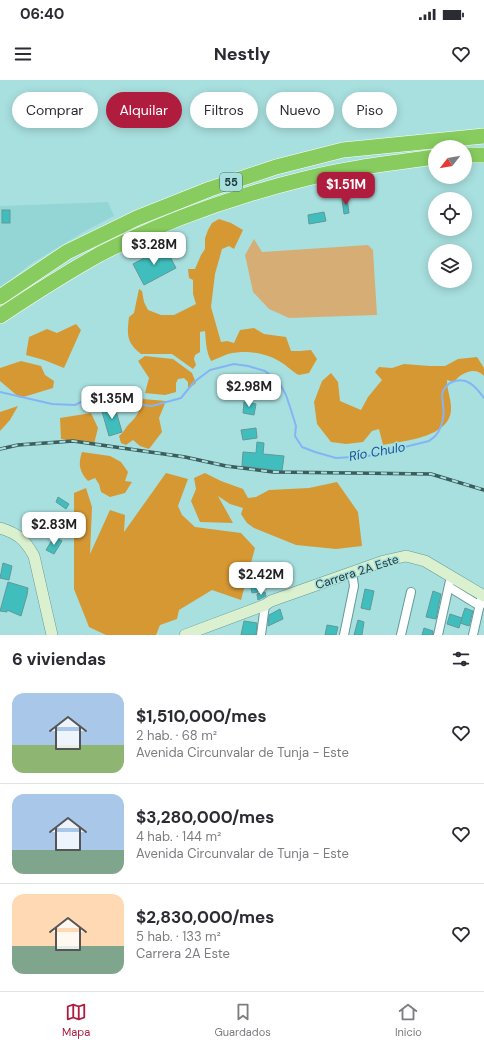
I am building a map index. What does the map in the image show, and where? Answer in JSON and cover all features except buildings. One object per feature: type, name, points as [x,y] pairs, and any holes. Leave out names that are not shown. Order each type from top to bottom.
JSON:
[{"type":"highway","name":"55","points":[[0,296],[74,248],[138,218],[210,189],[276,167],[343,150],[484,136]]},
{"type":"highway","points":[[472,155],[484,155]]},
{"type":"highway","name":"55","points":[[0,316],[39,290],[102,254],[167,223],[235,198],[305,178],[376,164],[428,159]]},
{"type":"street","points":[[0,528],[13,532],[28,546],[34,556],[52,635]]},
{"type":"street","name":"Carrera 2A Este","points":[[185,635],[352,572],[384,561],[406,556],[425,561],[450,581],[482,599]]},
{"type":"street","points":[[344,635],[354,586],[352,572]]},
{"type":"street","points":[[438,635],[450,581]]},
{"type":"street","points":[[401,635],[411,592]]},
{"type":"street","points":[[473,635],[482,599]]},
{"type":"street","points":[[261,635],[268,603]]},
{"type":"shaded area","points":[[108,202],[114,216],[87,230],[32,263],[0,288],[0,206]]},
{"type":"shaded area","points":[[219,219],[231,223],[243,230],[234,249],[229,246],[222,249],[215,274],[211,307],[221,342],[227,341],[234,343],[240,330],[254,328],[264,334],[286,337],[291,351],[311,350],[317,359],[309,373],[299,375],[273,358],[248,352],[228,354],[211,361],[207,350],[205,331],[200,332],[200,352],[195,355],[194,359],[196,365],[193,369],[172,354],[141,354],[130,342],[128,333],[129,317],[134,313],[139,289],[142,291],[144,302],[148,310],[161,315],[174,315],[196,304],[193,294],[193,280],[189,278],[188,269],[195,269],[205,249],[205,238],[208,230],[212,223]]},
{"type":"shaded area","points":[[254,239],[262,252],[368,245],[373,250],[377,315],[289,318],[269,309],[253,292],[245,255]]},
{"type":"shaded area","points":[[76,324],[81,330],[64,368],[26,355],[29,337],[47,329],[57,333]]},
{"type":"shaded area","points":[[145,356],[173,359],[192,373],[196,383],[188,389],[188,382],[184,378],[178,379],[176,383],[176,392],[165,395],[145,393],[149,378],[138,361]]},
{"type":"shaded area","points":[[477,357],[484,368],[484,376],[476,371],[472,371],[460,376],[454,382],[447,380],[451,405],[449,418],[444,425],[425,436],[383,445],[379,429],[372,431],[363,442],[346,444],[331,442],[317,424],[314,402],[322,381],[331,373],[338,382],[340,401],[361,410],[368,397],[382,380],[375,372],[379,367],[392,368],[404,364],[445,366],[458,359]]},
{"type":"shaded area","points":[[21,361],[41,366],[45,375],[54,381],[53,388],[20,398],[0,381],[0,368]]},
{"type":"shaded area","points":[[143,399],[166,401],[159,418],[162,432],[149,449],[140,446],[133,440],[126,445],[121,443],[119,436],[137,415]]},
{"type":"shaded area","points":[[18,406],[10,420],[0,431],[0,412]]},
{"type":"shaded area","points":[[91,413],[98,428],[94,444],[61,439],[60,418]]},
{"type":"shaded area","points":[[82,452],[110,456],[121,462],[128,472],[125,481],[132,482],[125,493],[110,497],[101,492],[99,484],[95,478],[88,481],[80,467]]},
{"type":"shaded area","points":[[166,473],[188,479],[178,506],[182,515],[195,527],[241,533],[255,548],[241,600],[212,590],[179,610],[177,619],[160,625],[156,635],[106,635],[89,627],[74,589],[74,493],[86,488],[92,507],[90,554],[110,510],[125,515],[124,532]]},
{"type":"shaded area","points":[[205,473],[243,489],[248,498],[256,497],[269,490],[309,488],[337,482],[358,512],[362,546],[336,549],[296,545],[254,528],[247,523],[241,514],[243,508],[230,504],[218,496],[233,523],[200,522],[191,501],[196,489],[194,478]]},
{"type":"waterway","name":"Río Chulo","points":[[0,392],[52,404],[75,405],[87,399],[152,406],[181,398],[194,382],[210,370],[234,364],[248,366],[265,371],[279,382],[286,395],[296,426],[295,436],[302,447],[336,458],[368,456],[429,441],[440,429],[444,413],[442,393],[452,382],[462,380],[467,382],[478,390],[484,398]]},
{"type":"railway","points":[[0,449],[18,445],[73,441],[185,457],[226,466],[273,472],[431,474],[484,490]]}]
